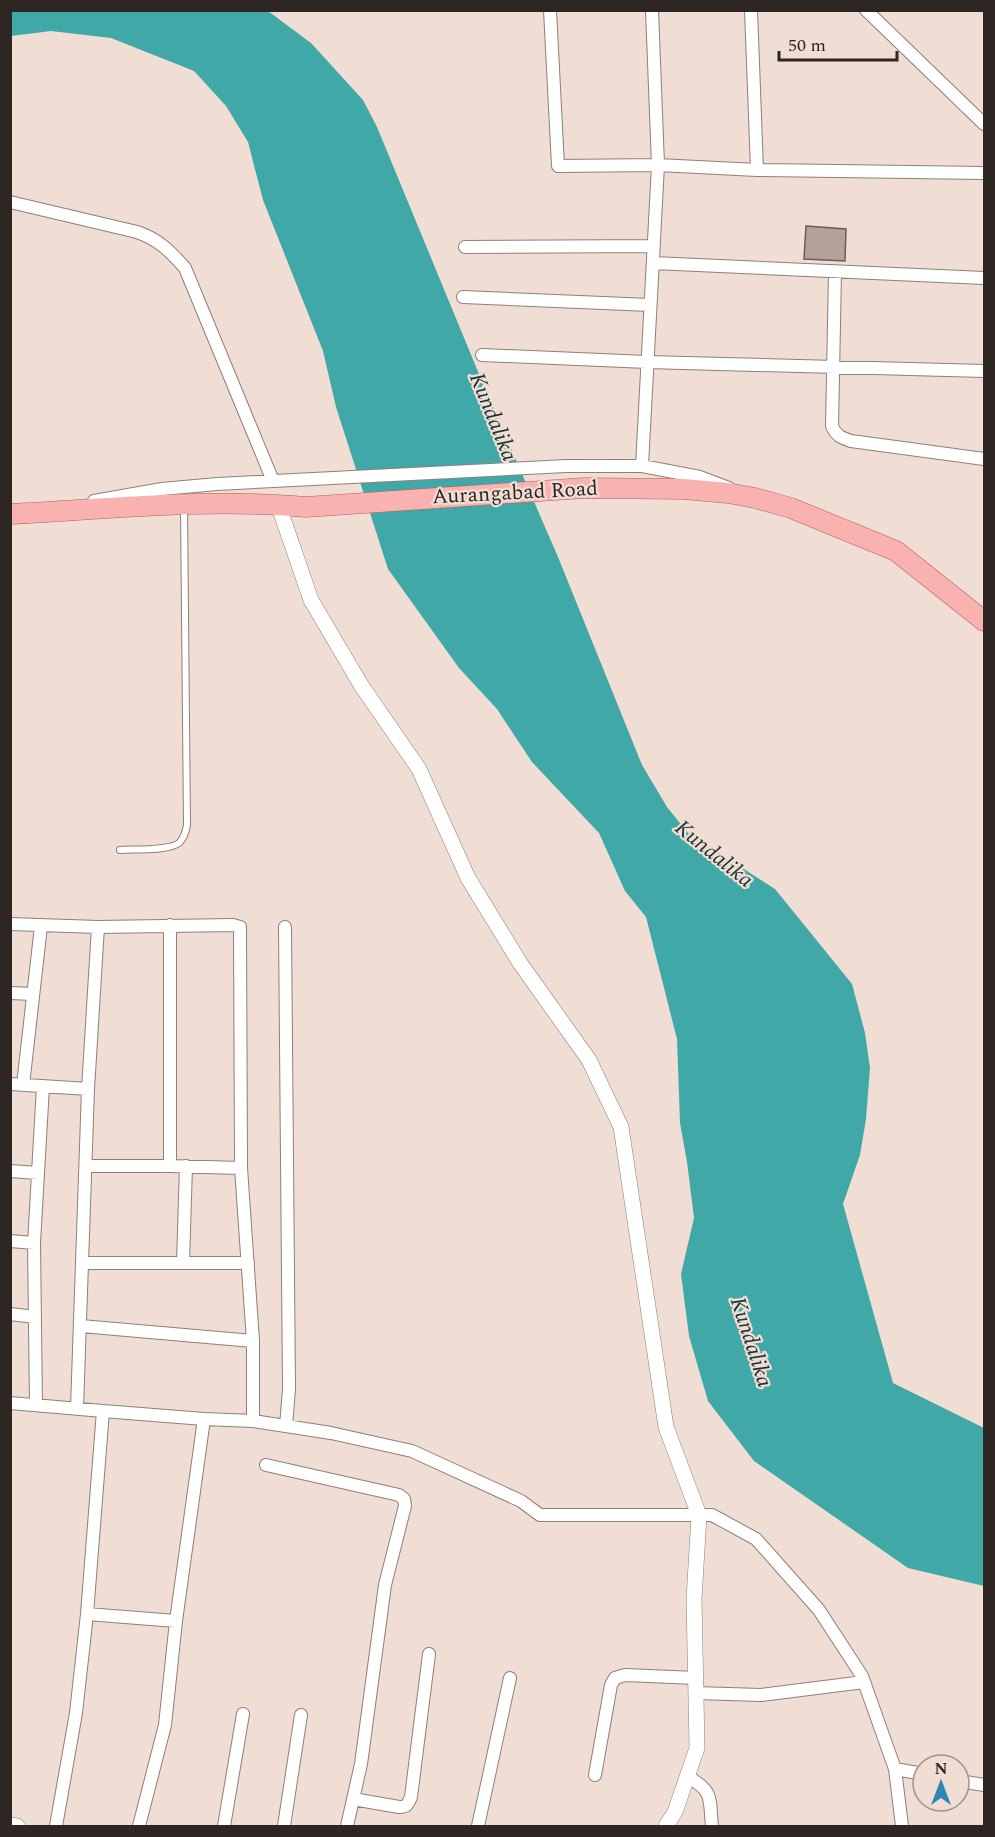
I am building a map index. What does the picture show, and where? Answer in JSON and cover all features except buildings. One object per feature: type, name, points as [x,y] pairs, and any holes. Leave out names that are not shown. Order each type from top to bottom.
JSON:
[{"type":"main road","name":"Aurangabad Road","points":[[20,514],[184,505],[278,504],[306,507],[584,488],[683,489],[755,498],[791,508],[896,551],[984,621]]},
{"type":"street","points":[[550,10],[558,166],[657,165],[757,170],[984,173]]},
{"type":"street","points":[[642,466],[657,165],[651,10]]},
{"type":"street","points":[[751,10],[757,170]]},
{"type":"street","points":[[866,10],[984,123]]},
{"type":"street","points":[[10,202],[137,232],[153,238],[171,251],[185,268],[273,481]]},
{"type":"street","points":[[465,247],[653,246]]},
{"type":"street","points":[[653,263],[984,278]]},
{"type":"street","points":[[835,272],[832,367],[832,426],[834,432],[851,441],[984,459]]},
{"type":"street","points":[[463,297],[650,305]]},
{"type":"street","points":[[482,355],[984,371]]},
{"type":"street","points":[[20,514],[162,489],[522,468],[642,466],[700,477],[755,498]]},
{"type":"street","points":[[278,504],[310,600],[361,685],[419,769],[468,878],[520,963],[589,1060],[621,1127],[666,1427],[699,1515],[694,1599],[697,1748],[675,1812],[666,1827]]},
{"type":"street","points":[[10,924],[98,927],[233,925],[240,927],[241,1168],[253,1341],[253,1421]]},
{"type":"street","points":[[170,925],[170,1166]]},
{"type":"street","points":[[41,926],[33,994],[17,1084],[88,1089]]},
{"type":"street","points":[[77,1408],[88,1089],[98,927]]},
{"type":"street","points":[[285,927],[289,1389],[286,1426]]},
{"type":"street","points":[[10,993],[33,994]]},
{"type":"street","points":[[36,1405],[34,1243],[43,1086]]},
{"type":"street","points":[[86,1166],[241,1168]]},
{"type":"street","points":[[183,1263],[186,1166]]},
{"type":"street","points":[[10,1171],[38,1173]]},
{"type":"street","points":[[10,1241],[34,1243]]},
{"type":"street","points":[[82,1263],[248,1263]]},
{"type":"street","points":[[10,1314],[35,1317]]},
{"type":"street","points":[[81,1326],[253,1341]]},
{"type":"street","points":[[10,1403],[253,1421],[330,1433],[411,1451],[521,1501],[540,1515],[712,1515],[756,1539],[819,1610],[862,1676],[895,1769],[902,1827]]},
{"type":"street","points":[[56,1827],[76,1713],[87,1614],[103,1411]]},
{"type":"street","points":[[139,1827],[165,1725],[176,1621],[204,1419]]},
{"type":"street","points":[[266,1465],[399,1495],[404,1499],[405,1506],[385,1585],[361,1764],[347,1827]]},
{"type":"street","points":[[87,1614],[176,1621]]},
{"type":"street","points":[[353,1799],[399,1807],[408,1804],[411,1797],[429,1654]]},
{"type":"street","points":[[595,1775],[611,1685],[615,1678],[625,1674],[768,1695],[864,1682]]},
{"type":"street","points":[[478,1827],[510,1678]]},
{"type":"street","points":[[224,1827],[243,1714]]},
{"type":"street","points":[[284,1827],[301,1715]]},
{"type":"street","points":[[895,1769],[911,1772]]},
{"type":"street","points":[[687,1776],[706,1789],[709,1795],[712,1827]]},
{"type":"street","points":[[10,1825],[16,1827]]},
{"type":"lane","points":[[120,850],[170,847],[178,844],[188,825],[184,505]]},
{"type":"water","name":"Kundalika","points":[[10,11],[268,11],[311,43],[363,100],[377,127],[486,391],[558,557],[642,765],[667,807],[688,833],[775,889],[852,984],[865,1033],[870,1068],[866,1119],[860,1155],[843,1204],[893,1383],[984,1428],[984,1586],[908,1568],[754,1461],[708,1401],[689,1336],[681,1274],[694,1218],[680,1123],[677,1039],[646,917],[625,891],[599,833],[532,762],[497,709],[459,668],[388,569],[336,407],[323,351],[263,200],[248,142],[226,106],[194,71],[111,38],[51,31],[11,36]]}]
